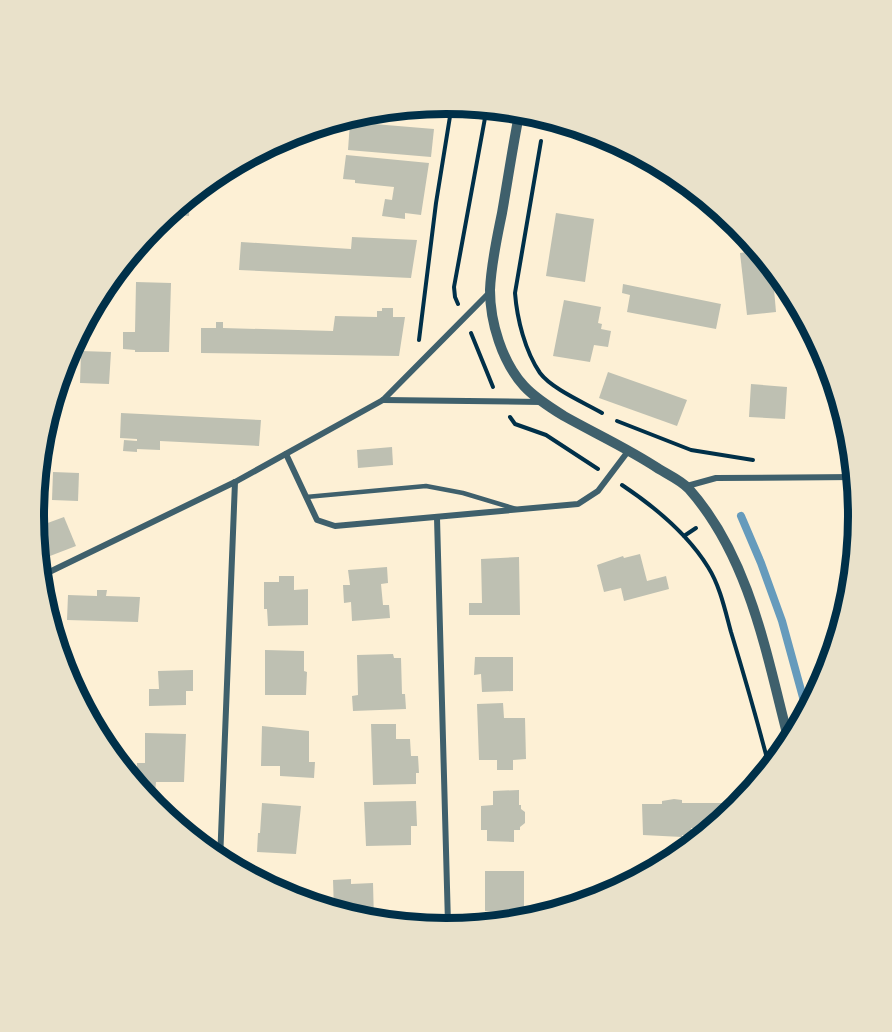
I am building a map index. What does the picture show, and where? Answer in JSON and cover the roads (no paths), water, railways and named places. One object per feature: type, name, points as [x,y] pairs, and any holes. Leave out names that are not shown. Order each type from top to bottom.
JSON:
[{"type":"street","points":[[518,120],[490,291],[495,324],[504,356],[524,386],[543,402],[629,449],[687,486],[706,511],[741,574],[758,626],[786,731]]},
{"type":"street","points":[[48,573],[235,482],[382,400],[490,291]]},
{"type":"street","points":[[382,400],[543,402]]},
{"type":"street","points":[[286,454],[317,520],[335,526],[578,504],[598,491],[629,449]]},
{"type":"street","points":[[687,486],[716,478],[847,477]]},
{"type":"street","points":[[220,850],[235,482]]},
{"type":"street","points":[[437,518],[448,918]]},
{"type":"lane","points":[[306,497],[426,486],[463,493],[522,510]]},
{"type":"waterway","points":[[741,516],[782,621],[804,700]]}]
